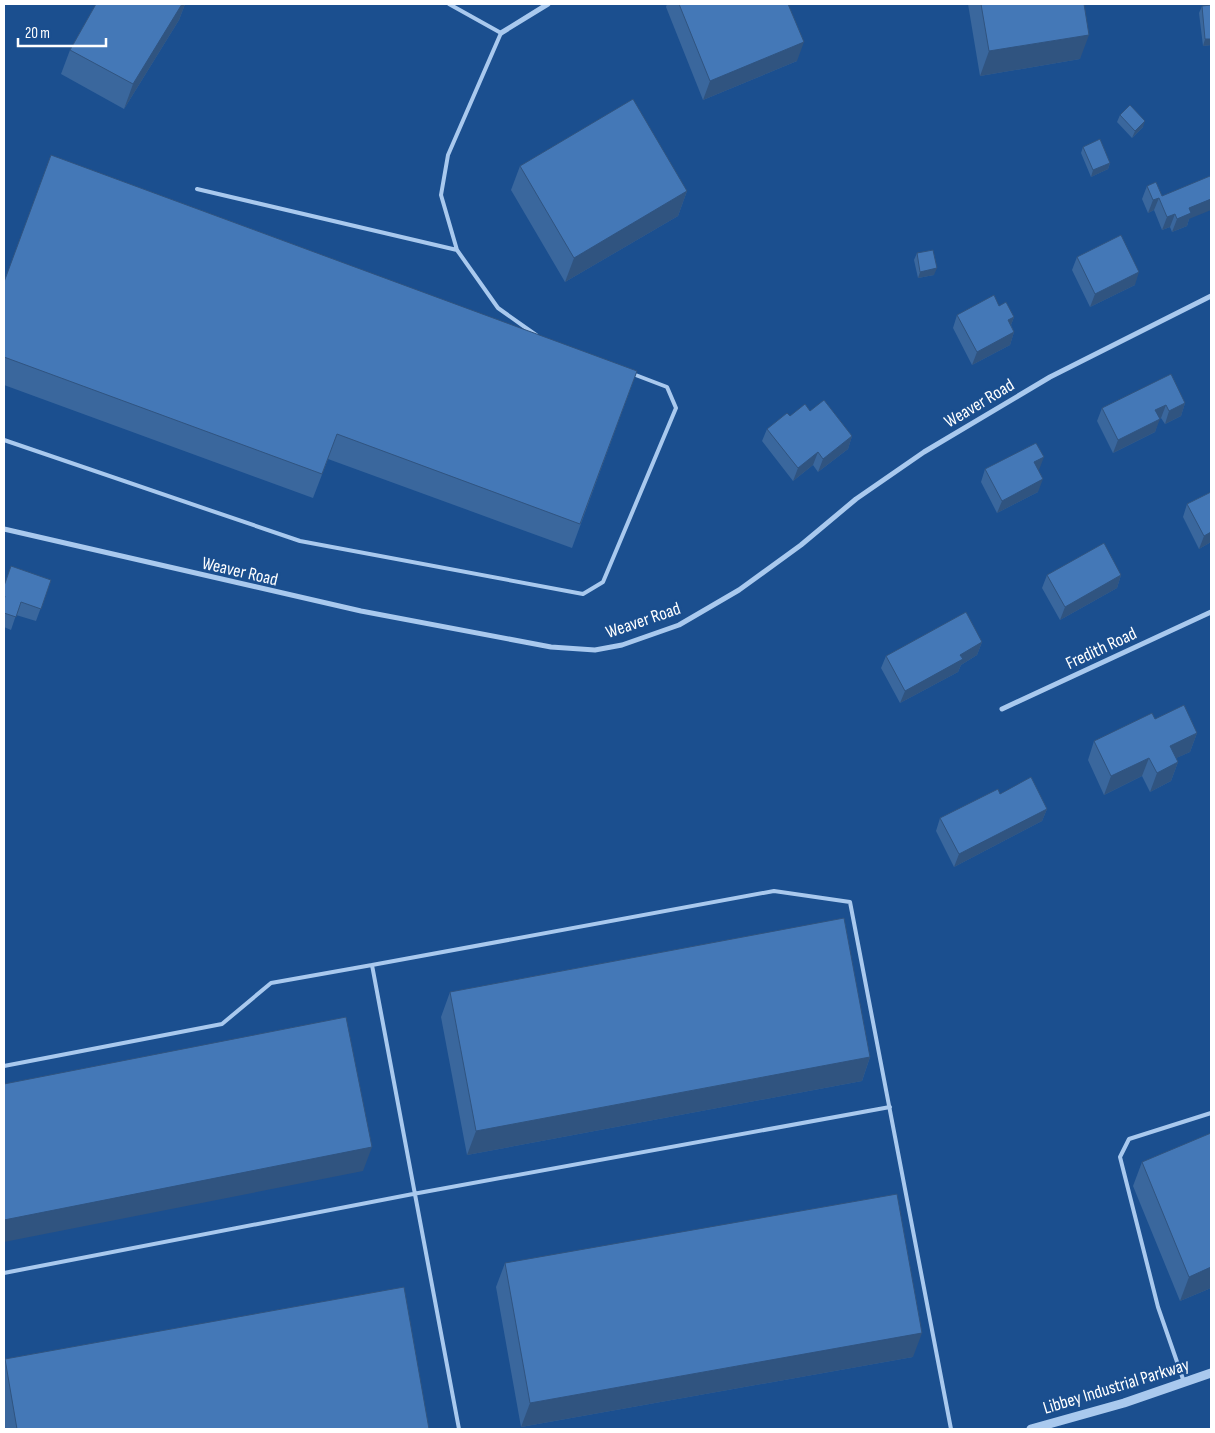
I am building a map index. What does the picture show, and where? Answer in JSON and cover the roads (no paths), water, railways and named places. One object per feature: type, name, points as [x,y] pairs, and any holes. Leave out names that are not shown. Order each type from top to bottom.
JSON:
[{"type":"street","points":[[501,33],[548,4]]},
{"type":"street","name":"Weaver Road","points":[[4,529],[361,611],[552,647],[595,650],[622,645],[678,626],[739,590],[802,545],[856,499],[924,452],[1050,377],[1211,296]]},
{"type":"street","name":"Fredith Road","points":[[1002,710],[1211,612]]},
{"type":"street","name":"Libbey Industrial Parkway","points":[[1031,1429],[1211,1373]]},
{"type":"lane","points":[[449,4],[501,33],[448,155],[441,194],[457,250],[498,308],[540,337]]},
{"type":"lane","points":[[197,189],[457,250]]},
{"type":"lane","points":[[4,440],[300,541],[583,594],[603,582],[676,408],[667,387],[631,373]]},
{"type":"lane","points":[[4,1066],[222,1024],[271,983],[774,891],[850,902],[951,1429]]},
{"type":"lane","points":[[372,966],[413,1194],[459,1429]]},
{"type":"lane","points":[[4,1273],[413,1194],[890,1107]]},
{"type":"lane","points":[[1184,1382],[1158,1307],[1120,1157],[1129,1139],[1211,1113]]}]
